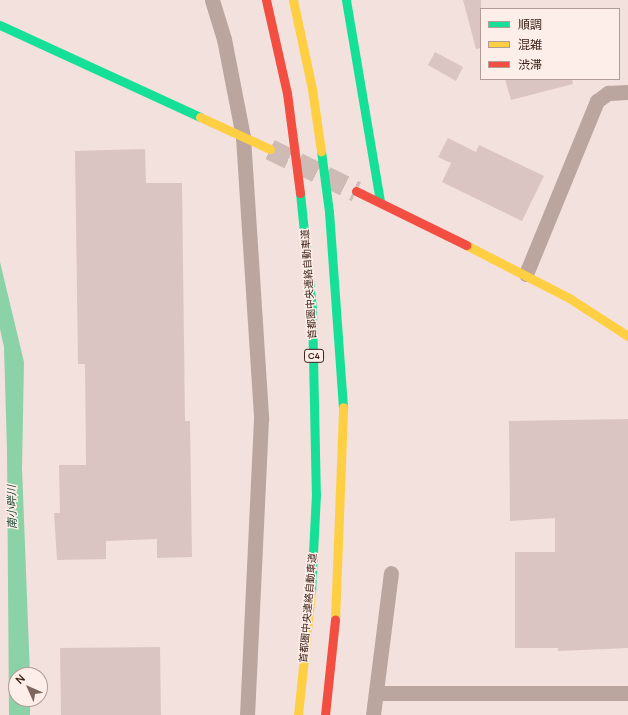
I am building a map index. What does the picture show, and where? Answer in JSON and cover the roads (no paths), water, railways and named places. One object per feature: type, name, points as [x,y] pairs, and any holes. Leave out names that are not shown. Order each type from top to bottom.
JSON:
[{"type":"main road","name":"首都圏中央連絡自動車道","points":[[266,0],[287,93],[304,220],[312,309],[316,494],[311,589],[298,715]]},
{"type":"main road","points":[[293,0],[312,89],[329,212],[343,405],[338,590],[325,715]]},
{"type":"main road","points":[[346,0],[380,202]]},
{"type":"main road","points":[[0,25],[270,149]]},
{"type":"main road","points":[[356,191],[526,274],[569,298],[628,336]]},
{"type":"street","points":[[212,0],[224,38],[243,137],[261,419],[247,715]]},
{"type":"street","points":[[526,274],[597,101],[608,93],[628,92]]},
{"type":"street","points":[[373,715],[378,693],[391,573]]},
{"type":"street","points":[[378,693],[628,693]]},
{"type":"water","name":"南小畔川","points":[[0,262],[24,362],[22,468],[30,667],[9,667],[7,451],[4,347],[0,329]]},
{"type":"water","points":[[9,707],[30,707],[30,715],[9,715]]},
{"type":"tunnel","points":[[270,149],[356,191]]}]
